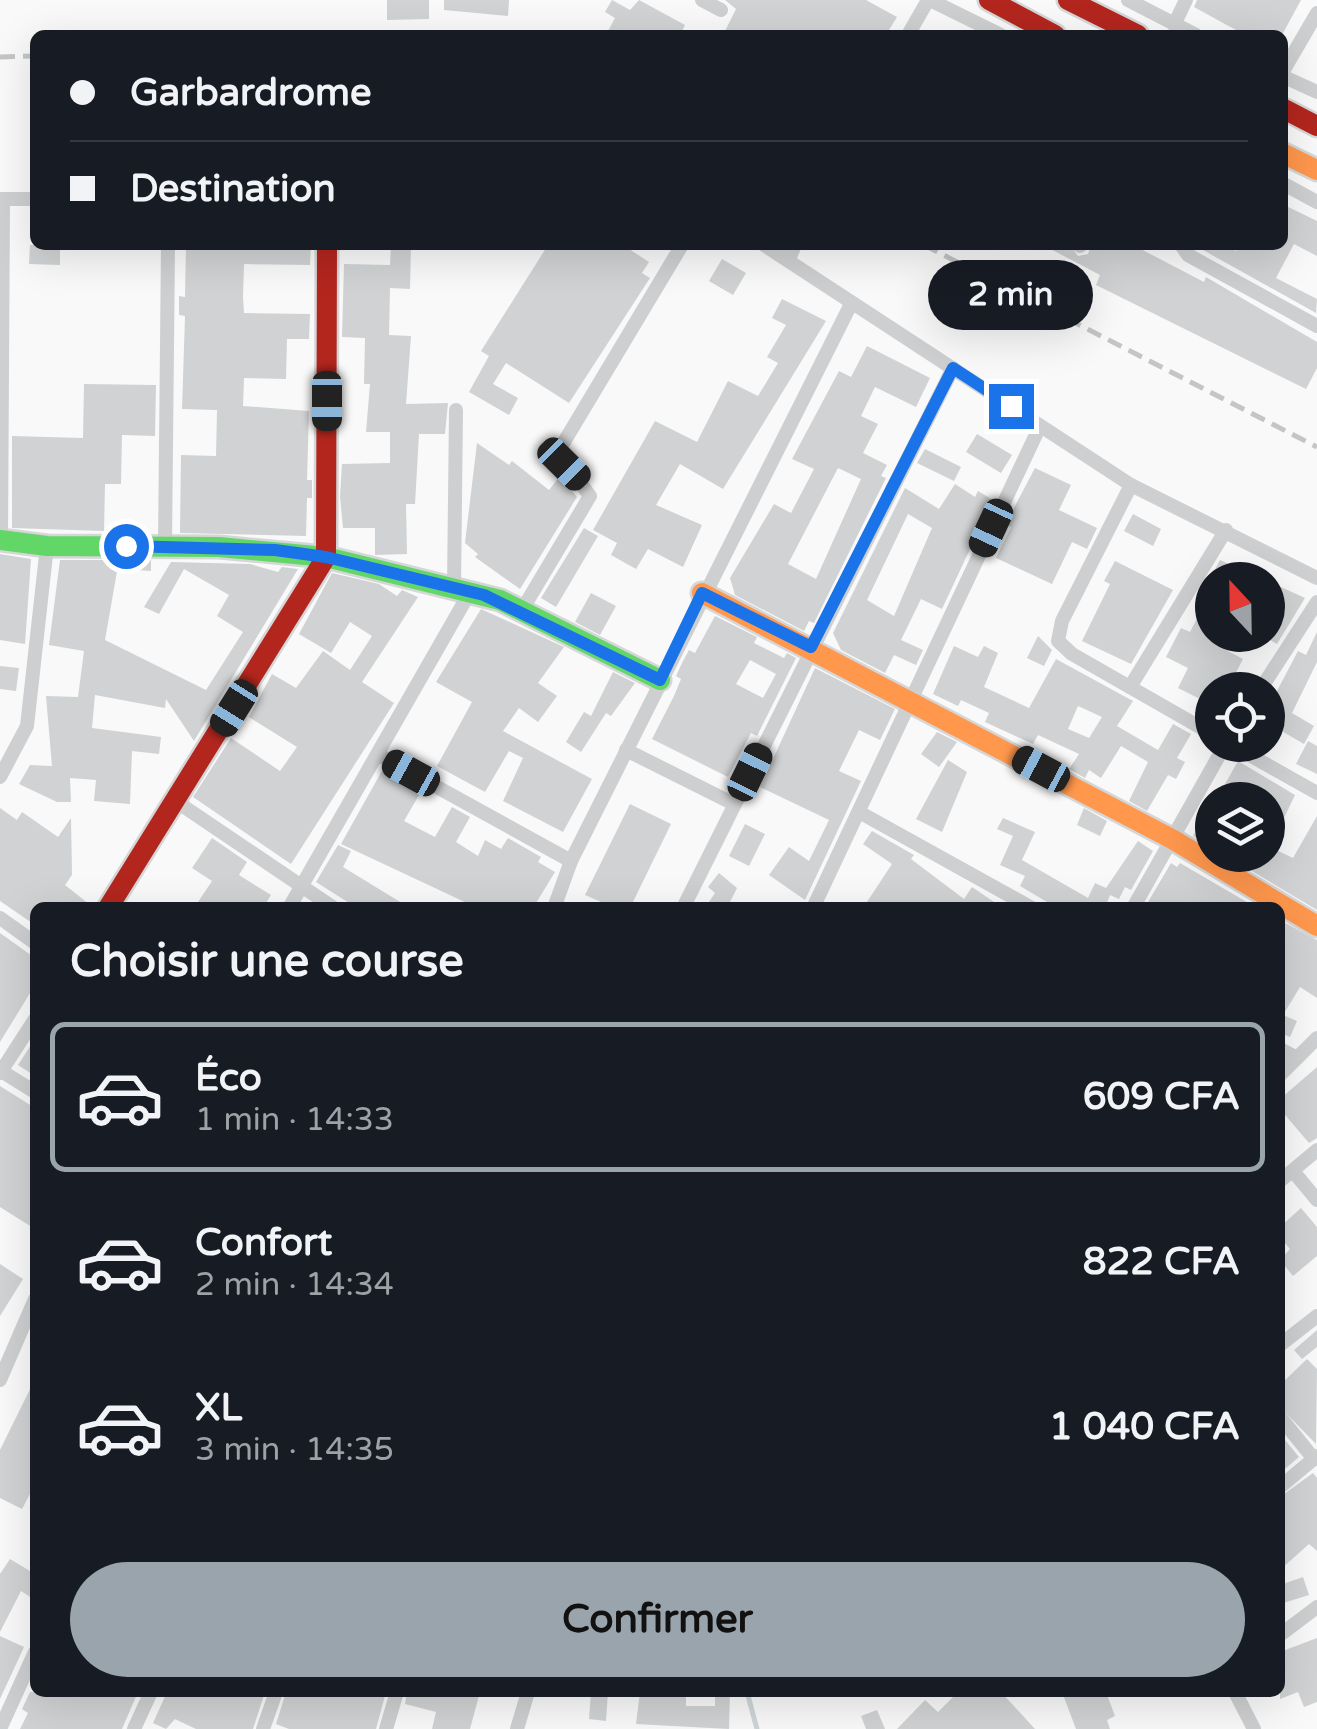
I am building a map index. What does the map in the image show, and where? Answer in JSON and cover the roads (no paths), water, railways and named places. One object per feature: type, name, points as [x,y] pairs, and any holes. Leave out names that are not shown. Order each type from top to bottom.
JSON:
[{"type":"street","points":[[702,0],[721,10]]},
{"type":"street","points":[[911,30],[929,0],[990,30]]},
{"type":"street","points":[[989,0],[1046,30]]},
{"type":"street","points":[[1068,0],[1128,30]]},
{"type":"street","points":[[1128,0],[1186,30]]},
{"type":"street","points":[[1174,24],[1186,0]]},
{"type":"street","points":[[1288,63],[1317,12]]},
{"type":"street","points":[[1288,77],[1317,92]]},
{"type":"street","points":[[1288,111],[1317,126]]},
{"type":"street","points":[[1288,156],[1317,170]]},
{"type":"street","points":[[1288,186],[1317,202]]},
{"type":"street","points":[[30,199],[2,199],[0,540],[47,546],[165,546],[326,557],[462,590],[522,610],[660,680]]},
{"type":"street","points":[[165,546],[168,250]]},
{"type":"street","points":[[112,902],[178,802],[326,557],[327,250]]},
{"type":"street","points":[[522,610],[590,496],[558,452],[679,250]]},
{"type":"street","points":[[1185,250],[1317,326]]},
{"type":"street","points":[[792,252],[851,304],[1131,486],[1317,578]]},
{"type":"street","points":[[556,902],[571,861],[702,593],[851,304]]},
{"type":"street","points":[[687,902],[953,368]]},
{"type":"street","points":[[293,902],[379,756],[462,590],[456,410]]},
{"type":"street","points":[[815,902],[1040,426]]},
{"type":"street","points":[[1131,486],[1058,631],[1063,647],[1195,724]]},
{"type":"street","points":[[1130,687],[1226,530]]},
{"type":"street","points":[[0,778],[27,726],[47,546]]},
{"type":"street","points":[[702,593],[1172,839],[1277,902]]},
{"type":"street","points":[[1272,672],[1317,602]]},
{"type":"street","points":[[626,750],[734,804]]},
{"type":"street","points":[[379,756],[571,861]]},
{"type":"street","points":[[1137,902],[1218,762]]},
{"type":"street","points":[[1260,762],[1317,792]]},
{"type":"street","points":[[178,802],[326,902]]},
{"type":"street","points":[[859,812],[1021,902]]},
{"type":"street","points":[[1285,907],[1317,926]]},
{"type":"street","points":[[0,918],[30,939]]},
{"type":"street","points":[[30,1027],[0,1072],[30,1089]]},
{"type":"street","points":[[1285,1070],[1317,1038]]},
{"type":"street","points":[[1285,1052],[1297,1058]]},
{"type":"street","points":[[1317,1150],[1286,1176],[1317,1200]]},
{"type":"street","points":[[0,1380],[30,1311]]},
{"type":"street","points":[[1285,1341],[1317,1316]]},
{"type":"street","points":[[1285,1423],[1316,1458],[1285,1483]]},
{"type":"street","points":[[1285,1631],[1317,1607]]},
{"type":"street","points":[[0,1729],[30,1663]]},
{"type":"street","points":[[134,1729],[149,1697]]},
{"type":"street","points":[[264,1729],[274,1697]]},
{"type":"street","points":[[386,1729],[396,1697]]},
{"type":"street","points":[[517,1729],[527,1697]]},
{"type":"street","points":[[1238,1697],[1254,1729]]},
{"type":"waterway","points":[[748,1697],[757,1729]]},
{"type":"railway","points":[[0,57],[30,56]]},
{"type":"railway","points":[[934,250],[1317,447]]}]
